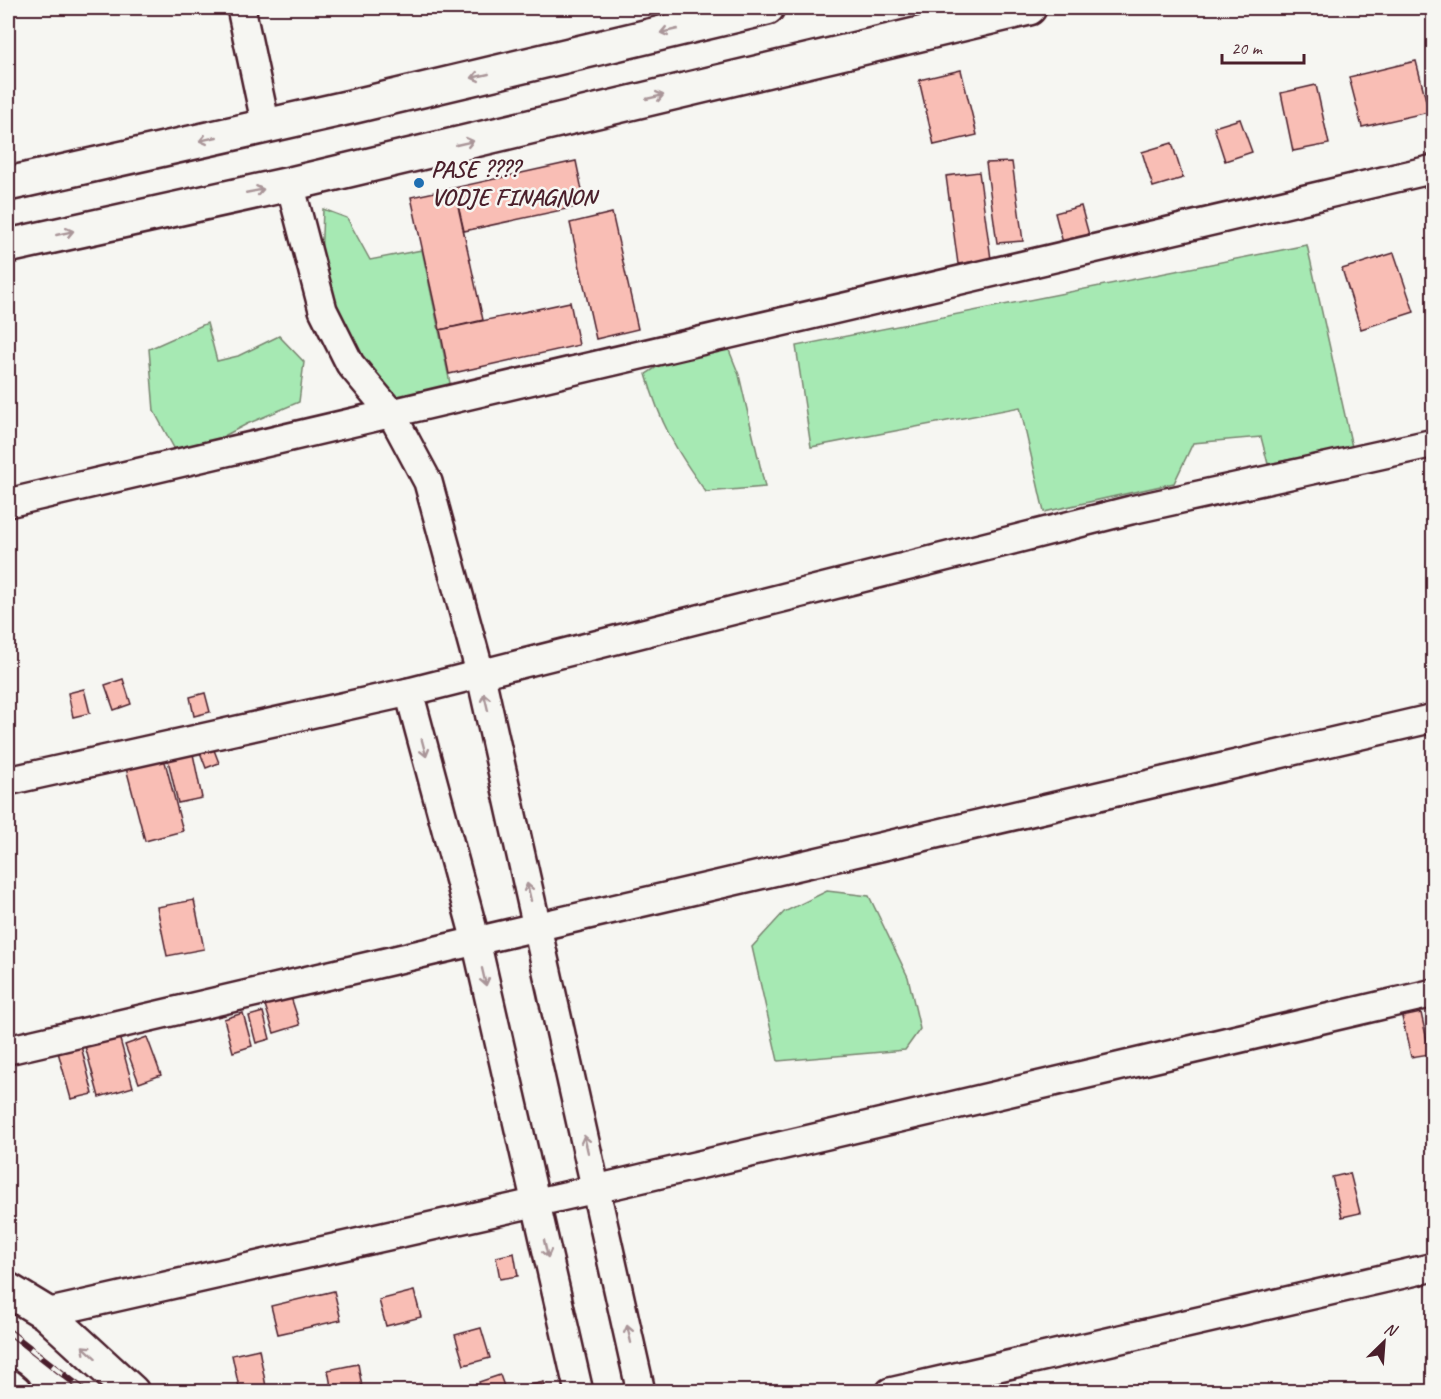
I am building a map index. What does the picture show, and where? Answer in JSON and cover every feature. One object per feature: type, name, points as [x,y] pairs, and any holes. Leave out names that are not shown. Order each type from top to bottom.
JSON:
[{"type":"street","points":[[241,8],[266,126]]},
{"type":"street","points":[[8,184],[767,8]]},
{"type":"street","points":[[8,246],[290,184],[1029,8]]},
{"type":"street","points":[[8,503],[1434,169]]},
{"type":"street","points":[[290,184],[323,310],[350,364],[391,413],[428,482],[480,672],[641,1392]]},
{"type":"street","points":[[8,781],[409,692],[480,672],[1131,510],[1434,443]]},
{"type":"street","points":[[409,692],[476,941],[579,1392]]},
{"type":"street","points":[[8,1050],[1434,718]]},
{"type":"street","points":[[46,1313],[536,1203],[1434,993]]},
{"type":"street","points":[[890,1392],[1434,1267]]},
{"type":"street","points":[[8,1290],[46,1313],[132,1392]]},
{"type":"street","points":[[8,1386],[15,1392]]},
{"type":"green space","points":[[323,209],[347,218],[370,260],[422,250],[450,383],[425,410],[384,402],[357,373],[321,262]]},
{"type":"green space","points":[[1307,245],[1352,447],[1268,464],[1261,437],[1193,443],[1174,483],[1044,512],[1020,407],[811,447],[796,346]]},
{"type":"green space","points":[[207,323],[217,361],[238,356],[279,336],[304,362],[299,402],[247,424],[180,459],[154,411],[149,349]]},
{"type":"green space","points":[[704,336],[727,345],[739,375],[765,487],[706,492],[678,450],[663,422],[646,374]]},
{"type":"green space","points":[[827,891],[869,896],[908,977],[920,1029],[905,1050],[778,1061],[752,947],[784,912]]},
{"type":"building","points":[[1416,61],[1429,112],[1362,127],[1349,77]]},
{"type":"building","points":[[961,70],[977,135],[934,145],[919,80]]},
{"type":"building","points":[[1316,85],[1329,144],[1293,151],[1281,93]]},
{"type":"building","points":[[1240,119],[1252,152],[1225,161],[1214,127]]},
{"type":"building","points":[[1172,143],[1183,178],[1153,187],[1142,152]]},
{"type":"building","points":[[576,161],[585,205],[464,231],[454,188]]},
{"type":"building","points":[[1012,162],[1023,241],[997,243],[986,163]]},
{"type":"building","points":[[979,172],[991,259],[958,264],[946,176]]},
{"type":"building","points":[[454,188],[483,320],[440,330],[411,197]]},
{"type":"building","points":[[1081,206],[1089,235],[1063,243],[1055,213]]},
{"type":"building","points":[[612,213],[638,329],[596,339],[570,223]]},
{"type":"building","points":[[1394,253],[1414,312],[1361,329],[1342,269]]},
{"type":"building","points":[[570,302],[579,345],[449,374],[440,330]]},
{"type":"building","points":[[123,679],[131,704],[114,710],[105,685]]},
{"type":"building","points":[[84,689],[90,713],[73,717],[68,693]]},
{"type":"building","points":[[205,693],[210,712],[194,716],[190,697]]},
{"type":"building","points":[[211,742],[219,763],[206,768],[198,747]]},
{"type":"building","points":[[163,754],[183,831],[145,841],[125,764]]},
{"type":"building","points":[[193,754],[202,798],[178,803],[168,760]]},
{"type":"building","points":[[194,900],[204,949],[167,956],[157,907]]},
{"type":"building","points":[[290,994],[300,1025],[274,1033],[264,1002]]},
{"type":"building","points":[[263,1012],[270,1039],[256,1043],[249,1016]]},
{"type":"building","points":[[243,1013],[252,1046],[233,1052],[224,1019]]},
{"type":"building","points":[[1421,1013],[1430,1054],[1411,1057],[1402,1017]]},
{"type":"building","points":[[119,1036],[133,1087],[99,1097],[85,1046]]},
{"type":"building","points":[[147,1037],[161,1075],[139,1083],[125,1045]]},
{"type":"building","points":[[81,1046],[93,1094],[71,1099],[58,1052]]},
{"type":"building","points":[[1350,1173],[1360,1213],[1342,1217],[1332,1177]]},
{"type":"building","points":[[514,1253],[518,1276],[500,1279],[496,1257]]},
{"type":"building","points":[[334,1291],[341,1320],[278,1334],[271,1306]]},
{"type":"building","points":[[414,1291],[421,1317],[386,1326],[379,1300]]},
{"type":"building","points":[[481,1328],[490,1358],[464,1365],[455,1335]]},
{"type":"building","points":[[259,1349],[267,1392],[240,1392],[232,1355]]},
{"type":"building","points":[[358,1364],[362,1387],[332,1392],[328,1370]]},
{"type":"building","points":[[500,1375],[506,1392],[482,1392],[479,1382]]},
{"type":"building","points":[[544,1382],[546,1392],[523,1392],[522,1387]]},
{"type":"railway","points":[[8,1331],[86,1392]]},
{"type":"place","name":"PASE ???? VODJE FINAGNON","points":[[419,183]]}]
